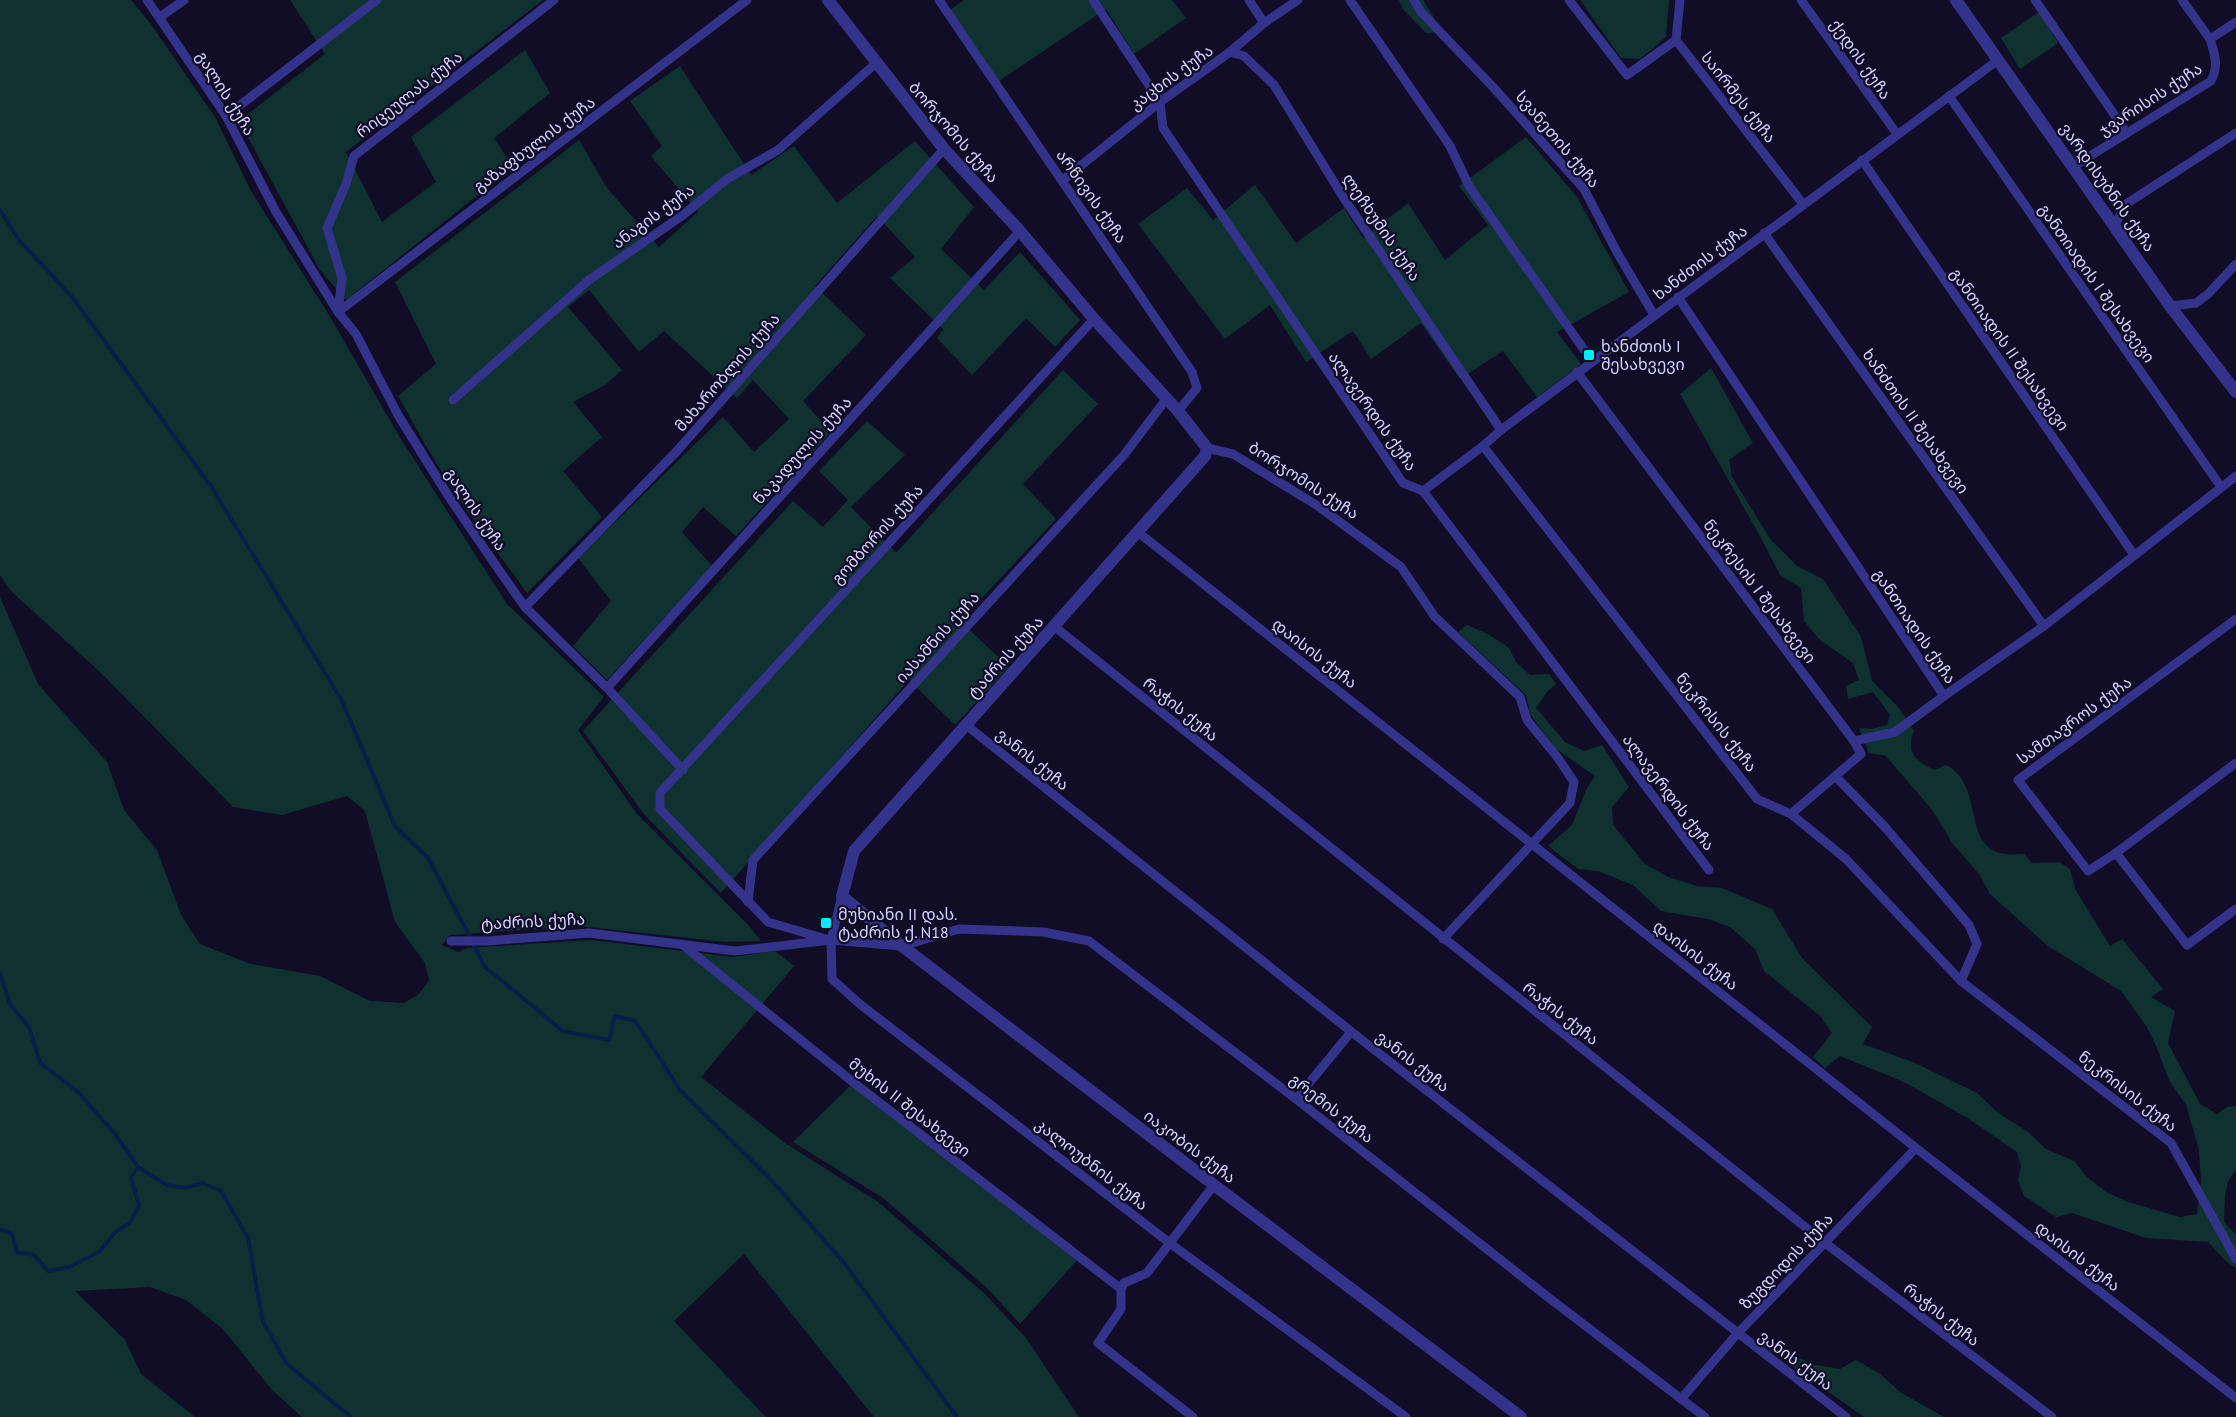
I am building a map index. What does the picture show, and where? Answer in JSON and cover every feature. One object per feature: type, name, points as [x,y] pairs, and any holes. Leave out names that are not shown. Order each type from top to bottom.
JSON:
[{"type":"street","name":"გალის ქუჩა","points":[[147,0],[226,116],[276,212],[338,312],[356,334],[398,415],[449,497],[525,607],[607,688],[683,770]]},
{"type":"street","points":[[160,17],[184,0]]},
{"type":"street","points":[[226,116],[377,0]]},
{"type":"street","name":"რიცეულას ქუჩა","points":[[338,312],[342,278],[327,228],[346,184],[354,156],[554,0]]},
{"type":"street","name":"გაზაფხულის ქუჩა","points":[[338,312],[747,0]]},
{"type":"street","name":"ბორჯომის ქუჩა","points":[[828,0],[875,64],[944,149],[1020,231],[1094,319],[1167,398],[1207,448],[1233,454],[1318,506],[1401,567],[1435,617],[1520,697],[1527,720],[1574,782],[1570,802],[1443,939]]},
{"type":"street","name":"არწივის ქუჩა","points":[[939,0],[1192,372],[1197,388],[1178,411]]},
{"type":"street","name":"ალავერდის ქუჩა","points":[[1093,0],[1160,102],[1163,128],[1403,483],[1423,491],[1709,870]]},
{"type":"street","points":[[1249,0],[1264,23]]},
{"type":"street","name":"კაცხის ქუჩა","points":[[1063,180],[1160,102],[1298,0]]},
{"type":"street","points":[[1350,0],[1450,146],[1469,186],[1592,361]]},
{"type":"street","name":"სვანეთის ქუჩა","points":[[1414,0],[1421,12],[1473,65],[1584,189],[1618,254],[1654,315]]},
{"type":"street","points":[[1569,0],[1627,75],[1676,40],[1680,0]]},
{"type":"street","name":"ქედის ქუჩა","points":[[1802,0],[1897,134]]},
{"type":"street","name":"ვარდისუბნის ქუჩა","points":[[1956,0],[2170,306],[2236,392]]},
{"type":"street","points":[[2035,0],[2127,133]]},
{"type":"street","points":[[2182,0],[2210,39],[2236,22]]},
{"type":"street","name":"ჯვარისის ქუჩა","points":[[2074,166],[2211,81],[2216,73],[2217,62],[2210,39]]},
{"type":"street","name":"საირმეს ქუჩა","points":[[1676,40],[1803,204]]},
{"type":"street","name":"ლეჩხუმის ქუჩა","points":[[1230,52],[1244,56],[1274,85],[1345,200],[1501,430]]},
{"type":"street","name":"ხანძთის ქუჩა","points":[[1423,491],[1577,372],[1998,60]]},
{"type":"street","name":"ანაგის ქუჩა","points":[[453,400],[589,280],[683,215],[727,179],[778,150],[875,64]]},
{"type":"street","name":"განთიადის I შესახვევი","points":[[1949,96],[2221,488]]},
{"type":"street","points":[[2115,225],[2126,204],[2236,133]]},
{"type":"street","name":"მახარობლის ქუჩა","points":[[525,607],[676,452],[944,149]]},
{"type":"street","name":"განთიადის II შესახვევი","points":[[1862,160],[2134,555]]},
{"type":"street","name":"ნაკადულის ქუჩა","points":[[607,688],[1020,231]]},
{"type":"street","name":"ხანძთის II შესახვევი","points":[[1764,233],[2044,626]]},
{"type":"street","points":[[2170,306],[2196,303],[2208,294],[2236,264]]},
{"type":"street","name":"განთიადის ქუჩა","points":[[1678,297],[1944,696],[2044,626],[2236,476]]},
{"type":"street","name":"გომბორის ქუჩა","points":[[683,770],[1094,319]]},
{"type":"street","name":"ნეკრესის I შესახვევი","points":[[1577,372],[1854,741]]},
{"type":"street","name":"იასამნის ქუჩა","points":[[748,902],[753,860],[1124,455],[1167,398]]},
{"type":"street","name":"ნეკრისის ქუჩა","points":[[1484,446],[1757,800],[1791,814],[1846,859],[1961,981],[2171,1143],[2236,1259]]},
{"type":"street","name":"ტაძრის ქუჩა","points":[[842,896],[854,851],[1139,533],[1205,456],[1207,448]]},
{"type":"street","name":"დაისის ქუჩა","points":[[1139,533],[1916,1148],[2236,1398]]},
{"type":"street","name":"სამთავროს ქუჩა","points":[[2116,853],[2088,871],[2018,780],[2236,619]]},
{"type":"street","name":"რაჭის ქუჩა","points":[[1055,627],[1824,1242],[2052,1417]]},
{"type":"street","points":[[1791,814],[1861,754],[1854,741],[1895,732],[1944,696]]},
{"type":"street","name":"ვანის ქუჩა","points":[[966,725],[1351,1032],[1846,1417]]},
{"type":"street","points":[[2236,763],[2116,853],[2187,945],[2236,909]]},
{"type":"street","points":[[683,770],[660,793],[660,808],[768,922],[831,940]]},
{"type":"street","points":[[1836,777],[1884,826],[1969,925],[1977,944],[1961,981]]},
{"type":"street","name":"კალოუბნის ქუჩა","points":[[842,896],[831,940],[832,979],[846,992],[1171,1244],[1406,1417]]},
{"type":"street","name":"იაკობის ქუჩა","points":[[842,896],[902,946],[1521,1417]]},
{"type":"street","name":"გრემის ქუჩა","points":[[902,946],[958,929],[1043,932],[1089,941],[1705,1417]]},
{"type":"street","name":"ტაძრის ქუჩა","points":[[451,941],[487,941],[589,933],[735,951],[831,940],[902,946]]},
{"type":"street","name":"მუხის II შესახვევი","points":[[682,945],[858,1086],[1121,1289]]},
{"type":"street","points":[[1296,1099],[1351,1032]]},
{"type":"street","name":"ზუგდიდის ქუჩა","points":[[1681,1399],[1737,1334],[1916,1148]]},
{"type":"street","points":[[1193,1417],[1098,1343],[1121,1309],[1121,1289],[1124,1283],[1147,1273],[1214,1185]]},
{"type":"green space","points":[[0,0],[131,0],[150,23],[215,117],[251,191],[329,315],[399,436],[507,604],[604,697],[578,730],[637,814],[749,926],[761,941],[725,942],[579,926],[450,935],[442,945],[458,952],[467,948],[591,940],[733,957],[775,951],[794,966],[701,1077],[785,1143],[878,1202],[985,1294],[1026,1338],[1079,1417],[874,1417],[744,1254],[674,1321],[766,1417],[302,1417],[272,1390],[223,1329],[186,1300],[150,1287],[75,1291],[125,1340],[141,1374],[195,1417],[0,1417],[0,597],[38,684],[107,762],[124,810],[157,850],[181,915],[200,944],[251,964],[320,976],[370,1001],[404,1003],[419,994],[429,980],[425,963],[395,922],[365,811],[347,796],[282,815],[233,807],[101,673],[12,592],[0,575]]},
{"type":"green space","points":[[290,0],[543,0],[346,152],[382,222],[436,182],[411,137],[525,50],[550,93],[494,138],[513,167],[346,300],[320,270],[239,121],[325,54]]},
{"type":"green space","points":[[964,0],[1172,0],[1186,18],[1134,54],[1106,9],[999,81],[950,10]]},
{"type":"green space","points":[[1399,0],[1423,0],[1443,32],[1426,33],[1403,9]]},
{"type":"green space","points":[[1580,0],[1669,0],[1666,37],[1640,59],[1621,58]]},
{"type":"green space","points":[[2039,12],[2058,43],[2020,69],[2001,38]]},
{"type":"green space","points":[[680,66],[751,175],[794,146],[837,203],[915,141],[974,207],[941,249],[984,290],[1020,252],[1080,320],[1055,347],[1026,318],[972,375],[937,338],[943,329],[890,278],[915,257],[877,216],[815,286],[866,335],[803,401],[831,432],[736,536],[703,507],[682,532],[712,566],[607,680],[573,646],[611,601],[578,558],[723,417],[754,452],[789,419],[753,380],[737,398],[664,331],[639,352],[589,290],[568,307],[622,370],[605,385],[573,402],[602,437],[563,471],[602,517],[527,593],[460,501],[398,396],[436,364],[395,282],[579,140],[607,188],[659,247],[698,212],[651,156],[662,146],[630,101]]},
{"type":"green space","points":[[1526,137],[1577,197],[1629,292],[1557,332],[1581,364],[1537,397],[1503,351],[1460,379],[1421,323],[1371,359],[1353,331],[1306,362],[1270,305],[1225,339],[1138,224],[1187,188],[1213,220],[1255,185],[1296,243],[1344,208],[1363,238],[1408,203],[1445,260],[1488,225],[1459,186]]},
{"type":"green space","points":[[1711,368],[1753,443],[1729,460],[1732,477],[1770,539],[1797,566],[1823,579],[1861,637],[1872,681],[1899,708],[1914,731],[1911,745],[1914,755],[1922,763],[1935,770],[1946,765],[1958,774],[1966,786],[1976,826],[1988,847],[2003,854],[2024,854],[2032,863],[2059,862],[2070,869],[2075,889],[2110,946],[2122,939],[2163,989],[2151,997],[2175,1011],[2168,1043],[2200,1104],[2217,1114],[2227,1107],[2236,1106],[2236,1171],[2227,1187],[2224,1222],[2236,1235],[2236,1268],[2208,1242],[2146,1238],[2072,1213],[2056,1217],[2024,1196],[2018,1180],[2021,1166],[2017,1152],[1966,1117],[1904,1082],[1840,1056],[1825,1068],[1813,1057],[1832,1033],[1820,1016],[1764,971],[1755,949],[1730,927],[1708,919],[1661,911],[1633,885],[1598,871],[1578,869],[1548,846],[1572,825],[1586,790],[1595,776],[1555,748],[1530,714],[1526,695],[1458,632],[1467,625],[1488,634],[1509,648],[1516,662],[1530,675],[1549,674],[1556,684],[1536,708],[1565,742],[1584,751],[1602,745],[1629,787],[1612,807],[1613,825],[1645,864],[1668,877],[1697,886],[1722,888],[1772,909],[1802,958],[1872,1027],[1863,1044],[1915,1063],[1977,1093],[1997,1112],[2028,1132],[2046,1149],[2074,1161],[2087,1177],[2106,1192],[2128,1202],[2180,1217],[2197,1214],[2201,1181],[2199,1150],[2186,1105],[2169,1080],[2147,1027],[2121,991],[2048,946],[1990,894],[1979,874],[1953,844],[1933,811],[1886,756],[1869,753],[1859,728],[1872,729],[1887,725],[1890,715],[1873,692],[1848,699],[1846,686],[1859,680],[1853,663],[1820,640],[1804,621],[1801,588],[1780,575],[1680,394]]},
{"type":"green space","points":[[1063,370],[1098,404],[1023,484],[1056,519],[960,621],[1009,667],[955,725],[909,680],[721,893],[643,813],[583,731],[793,501],[823,527],[848,500],[819,471],[867,421],[905,455],[851,507],[896,553]]},
{"type":"green space","points":[[851,1085],[1077,1260],[1020,1324],[989,1290],[883,1198],[793,1142]]},
{"type":"green space","points":[[1771,1344],[1812,1364],[1840,1369],[1856,1360],[1880,1374],[1900,1392],[1944,1417],[1864,1417],[1763,1346]]},
{"type":"waterway","points":[[0,210],[20,241],[72,297],[211,486],[341,699],[395,826],[428,858],[470,937]]},
{"type":"waterway","points":[[474,946],[485,967],[563,1031],[609,1040],[615,1016],[635,1021],[680,1090],[772,1181],[845,1264],[957,1417]]},
{"type":"waterway","points":[[0,974],[10,1004],[29,1027],[40,1063],[77,1091],[115,1134],[138,1167],[167,1185],[185,1188],[203,1183],[221,1191],[248,1238],[263,1322],[287,1364],[351,1417]]},
{"type":"waterway","points":[[0,1229],[12,1234],[17,1252],[34,1255],[48,1271],[69,1267],[100,1251],[115,1232],[130,1223],[139,1205],[131,1178],[138,1167]]},
{"type":"place","name":"ხანძთის I შესახვევი","points":[[1589,355]]},
{"type":"place","name":"მუხიანი II დას. ტაძრის ქ. N18","points":[[826,923]]}]
